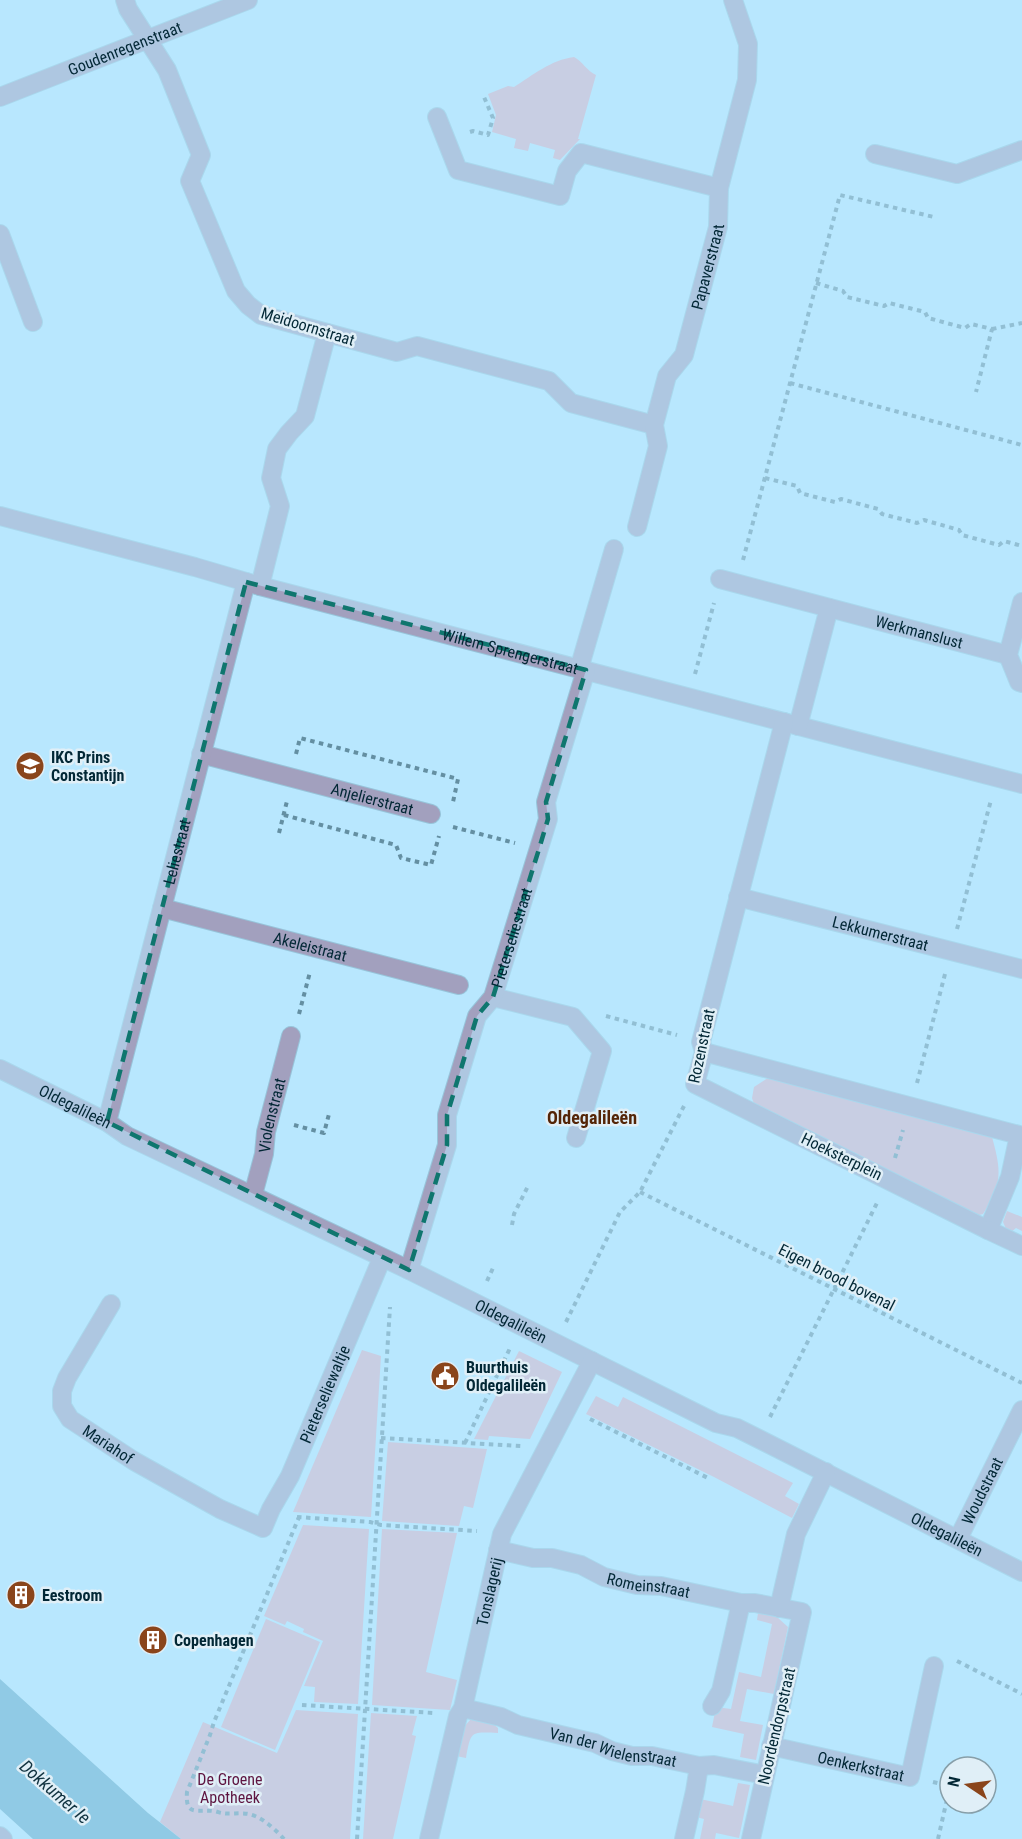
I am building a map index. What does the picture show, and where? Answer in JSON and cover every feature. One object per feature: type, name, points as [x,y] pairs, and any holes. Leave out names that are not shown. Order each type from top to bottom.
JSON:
[{"type":"street","name":"Meidoornstraat","points":[[125,0],[128,9],[167,70],[201,155],[190,181],[236,291],[248,305],[261,315],[397,352],[417,346],[549,381],[571,404],[654,425]]},
{"type":"street","name":"Goudenregenstraat","points":[[0,97],[248,0]]},
{"type":"street","name":"Papaverstraat","points":[[637,527],[658,446],[654,425],[667,376],[684,355],[718,226],[719,188],[747,80],[748,44],[733,0]]},
{"type":"street","points":[[437,117],[458,170],[560,196],[567,171],[580,153],[719,188]]},
{"type":"street","points":[[875,154],[957,174],[1022,150]]},
{"type":"street","points":[[0,234],[33,322]]},
{"type":"street","name":"Leliestraat","points":[[107,1122],[201,754],[253,584],[280,506],[271,478],[277,449],[305,416],[327,333]]},
{"type":"street","name":"Willem Sprengerstraat","points":[[0,516],[1022,784]]},
{"type":"street","points":[[583,670],[614,549]]},
{"type":"street","name":"Werkmanslust","points":[[729,581],[1008,655]]},
{"type":"street","points":[[1022,602],[1008,655],[1018,682],[1022,683]]},
{"type":"street","points":[[791,724],[829,608]]},
{"type":"street","name":"Pieterseliestraat","points":[[410,1270],[447,1145],[447,1115],[477,1016],[493,997],[548,819],[546,801],[583,670]]},
{"type":"street","name":"Rozenstraat","points":[[695,1084],[738,897],[791,724]]},
{"type":"street","name":"Anjelierstraat","points":[[201,754],[437,819]]},
{"type":"street","name":"Lekkumerstraat","points":[[738,897],[1022,969]]},
{"type":"street","name":"Akeleistraat","points":[[162,908],[459,986]]},
{"type":"street","points":[[493,997],[573,1017],[602,1051],[576,1138]]},
{"type":"street","name":"Violenstraat","points":[[253,1195],[264,1154],[266,1132],[291,1035]]},
{"type":"street","points":[[702,1047],[1020,1136],[1010,1176],[988,1230]]},
{"type":"street","name":"Oldegalileën","points":[[0,1070],[107,1122],[127,1136],[345,1238],[716,1423],[737,1428],[1022,1572]]},
{"type":"street","name":"Hoeksterplein","points":[[695,1084],[1022,1246]]},
{"type":"street","name":"Pieterseliewaltje","points":[[262,1528],[270,1509],[290,1476],[382,1258]]},
{"type":"street","name":"Mariahof","points":[[111,1304],[62,1390],[62,1406],[70,1419],[134,1461],[220,1509],[262,1528]]},
{"type":"street","name":"Tonslagerij","points":[[429,1839],[500,1542],[592,1361]]},
{"type":"street","name":"Woudstraat","points":[[958,1539],[1022,1410]]},
{"type":"street","points":[[779,1608],[796,1534],[826,1472]]},
{"type":"street","name":"Romeinstraat","points":[[500,1542],[532,1558],[552,1558],[581,1565],[604,1577],[637,1585],[661,1586],[741,1603],[755,1603],[802,1612]]},
{"type":"street","points":[[712,1706],[721,1691],[741,1603]]},
{"type":"street","name":"Noordendorpstraat","points":[[751,1839],[802,1612]]},
{"type":"street","name":"Oenkerkstraat","points":[[771,1746],[910,1777],[942,1662]]},
{"type":"street","name":"Van der Wielenstraat","points":[[460,1712],[501,1717],[518,1725],[595,1743],[612,1751],[632,1756],[652,1756],[699,1766],[714,1765],[765,1775]]},
{"type":"street","points":[[684,1839],[699,1766]]},
{"type":"path","points":[[447,141],[473,131],[488,135],[493,118],[484,97]]},
{"type":"path","points":[[689,698],[765,478],[840,195],[934,217]]},
{"type":"path","points":[[816,283],[843,291],[847,297],[884,306],[889,303],[925,312],[928,318],[965,328],[971,324],[992,329],[1022,323]]},
{"type":"path","points":[[976,392],[992,329]]},
{"type":"path","points":[[790,383],[1022,445]]},
{"type":"path","points":[[765,478],[797,486],[800,493],[835,502],[841,499],[878,509],[882,514],[917,523],[924,520],[959,530],[962,535],[999,544],[1004,542],[1022,546]]},
{"type":"path","points":[[279,833],[300,738],[458,779],[452,802]]},
{"type":"path","points":[[284,815],[396,845],[401,858],[431,865],[437,819],[539,849]]},
{"type":"path","points":[[291,1035],[297,1022],[316,948]]},
{"type":"path","points":[[573,1017],[600,1014],[702,1047]]},
{"type":"path","name":"Rozenstraat","points":[[556,1343],[620,1212],[640,1192],[695,1084]]},
{"type":"path","points":[[270,1119],[324,1133],[329,1114]]},
{"type":"path","points":[[512,1225],[514,1214],[528,1186]]},
{"type":"path","name":"Eigen brood bovenal","points":[[640,1192],[1022,1383]]},
{"type":"path","points":[[357,1839],[390,1300]]},
{"type":"path","points":[[465,1443],[521,1326]]},
{"type":"path","points":[[568,1408],[710,1479]]},
{"type":"path","points":[[381,1438],[537,1447],[545,1452]]},
{"type":"path","points":[[270,1509],[299,1517],[486,1531],[500,1542]]},
{"type":"path","points":[[284,1839],[255,1816],[243,1813],[223,1814],[214,1811],[197,1812],[189,1808],[186,1802],[187,1792],[214,1722],[299,1517]]},
{"type":"path","points":[[368,1544],[375,1544]]},
{"type":"path","points":[[942,1662],[1022,1694]]},
{"type":"path","points":[[303,1705],[460,1712]]},
{"type":"path","points":[[938,1839],[943,1815]]},
{"type":"highlighted area","points":[[246,582],[586,670],[546,802],[548,819],[493,997],[477,1016],[447,1115],[447,1145],[409,1270],[107,1122]]},
{"type":"green space","points":[[574,57],[596,75],[578,139],[580,139],[560,160],[553,158],[555,150],[530,143],[528,151],[514,148],[516,139],[492,132],[496,115],[488,94],[508,86],[514,87],[550,65]]},
{"type":"green space","points":[[768,1078],[992,1137],[998,1177],[994,1194],[983,1214],[975,1216],[754,1104],[752,1098],[754,1087]]},
{"type":"green space","points":[[1007,1211],[1022,1217],[1022,1231],[1016,1228],[1010,1233],[1007,1231],[1003,1222]]},
{"type":"green space","points":[[362,1350],[381,1356],[371,1517],[293,1512]]},
{"type":"green space","points":[[519,1351],[562,1372],[530,1439],[489,1436],[488,1440],[474,1439]]},
{"type":"green space","points":[[596,1396],[618,1407],[623,1397],[793,1483],[785,1496],[799,1504],[792,1518],[586,1414]]},
{"type":"green space","points":[[388,1442],[487,1449],[473,1508],[464,1506],[459,1526],[382,1521]]},
{"type":"green space","points":[[303,1525],[369,1529],[358,1704],[314,1702],[315,1687],[304,1686],[323,1641],[303,1632],[304,1629],[287,1621],[285,1625],[264,1616]]},
{"type":"green space","points":[[382,1529],[457,1533],[426,1672],[457,1680],[450,1710],[372,1705]]},
{"type":"green space","points":[[758,1613],[777,1617],[788,1627],[774,1694],[747,1689],[740,1721],[763,1725],[756,1760],[740,1757],[744,1734],[712,1727],[716,1707],[731,1709],[739,1672],[761,1677],[772,1624],[757,1620]]},
{"type":"green space","points":[[266,1619],[320,1642],[275,1750],[221,1727]]},
{"type":"green space","name":"De Groene Apotheek","points":[[296,1710],[358,1714],[350,1839],[181,1839],[160,1822],[203,1722],[277,1753]]},
{"type":"green space","points":[[371,1713],[417,1716],[412,1735],[416,1736],[393,1839],[363,1839]]},
{"type":"green space","points":[[471,1719],[492,1723],[498,1728],[498,1733],[477,1733],[469,1742],[466,1758],[456,1756],[463,1728]]},
{"type":"green space","points":[[738,1783],[750,1785],[739,1838],[716,1833],[715,1839],[700,1839],[704,1819],[696,1817],[700,1799],[733,1806]]},
{"type":"water","name":"Dokkumer Ie","points":[[0,1679],[148,1813],[181,1839],[33,1839],[0,1809]]},
{"type":"place","name":"IKC Prins Constantijn","points":[[30,766]]},
{"type":"place","name":"Buurthuis Oldegalileën","points":[[445,1376]]},
{"type":"place","name":"Eestroom","points":[[21,1595]]},
{"type":"place","name":"Copenhagen","points":[[153,1640]]},
{"type":"district","name":"Oldegalileën","points":[[592,1118]]}]
